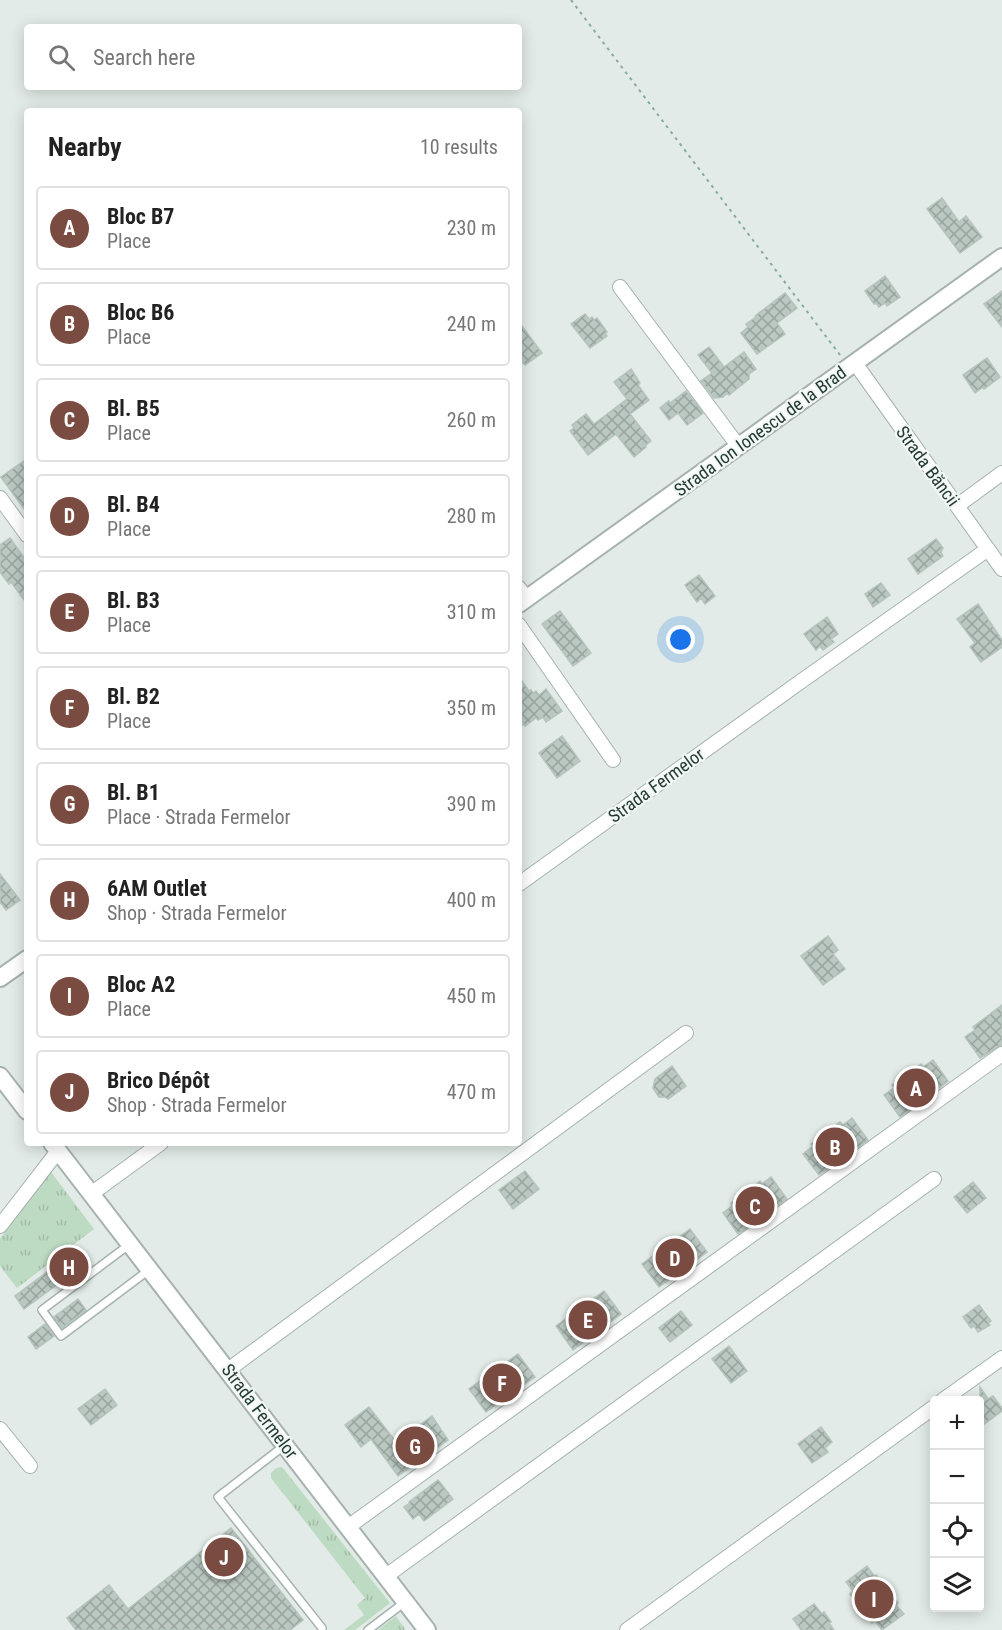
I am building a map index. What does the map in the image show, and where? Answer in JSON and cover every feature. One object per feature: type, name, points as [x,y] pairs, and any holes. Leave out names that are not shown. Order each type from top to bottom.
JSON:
[{"type":"street","name":"Strada Ion Ionescu de la Brad","points":[[522,597],[739,447],[1002,257]]},
{"type":"street","points":[[620,287],[739,447]]},
{"type":"street","name":"Strada Băncii","points":[[852,365],[1002,569]]},
{"type":"street","points":[[957,506],[1002,473]]},
{"type":"street","points":[[0,498],[24,531]]},
{"type":"street","name":"Strada Fermelor","points":[[522,882],[988,549]]},
{"type":"street","points":[[522,629],[613,760]]},
{"type":"street","points":[[0,978],[24,960]]},
{"type":"street","points":[[228,1370],[686,1033]]},
{"type":"street","points":[[348,1527],[1002,1054]]},
{"type":"street","points":[[0,1076],[24,1107]]},
{"type":"street","points":[[91,1194],[157,1146]]},
{"type":"street","points":[[0,1226],[55,1147]]},
{"type":"street","name":"Strada Fermelor","points":[[55,1147],[427,1630]]},
{"type":"street","points":[[386,1576],[934,1179]]},
{"type":"street","points":[[950,1396],[1002,1358]]},
{"type":"street","points":[[627,1630],[930,1410]]},
{"type":"street","points":[[0,1429],[30,1466]]},
{"type":"lane","points":[[130,1244],[42,1310],[61,1336],[150,1269]]},
{"type":"lane","points":[[285,1445],[218,1497],[322,1628]]},
{"type":"lane","points":[[368,1630],[405,1602]]},
{"type":"path","points":[[571,0],[852,365]]},
{"type":"green space","points":[[51,1172],[94,1229],[17,1288],[0,1266],[0,1239]]},
{"type":"green space","points":[[282,1467],[390,1603],[355,1630],[344,1630],[364,1615],[357,1605],[365,1598],[271,1478],[271,1473],[276,1468]]},
{"type":"green space","points":[[396,1616],[404,1630],[378,1630]]},
{"type":"building","points":[[942,198],[959,222],[966,216],[982,237],[960,253],[927,209]]},
{"type":"building","points":[[885,276],[900,297],[887,306],[885,303],[879,307],[865,291]]},
{"type":"building","points":[[1002,291],[1002,327],[984,304]]},
{"type":"building","points":[[785,293],[797,308],[777,323],[785,334],[757,354],[741,333],[748,327],[746,324]]},
{"type":"building","points":[[585,314],[589,319],[597,318],[607,332],[605,333],[607,336],[590,348],[571,324]]},
{"type":"building","points":[[522,326],[542,353],[525,365],[522,362]]},
{"type":"building","points":[[709,347],[724,367],[744,352],[756,369],[749,374],[749,379],[729,395],[727,393],[723,397],[714,398],[701,381],[712,373],[698,355]]},
{"type":"building","points":[[987,358],[1000,377],[975,393],[963,375]]},
{"type":"building","points":[[631,369],[640,383],[638,385],[649,400],[630,414],[651,441],[634,457],[616,434],[588,455],[570,431],[574,428],[572,425],[586,414],[594,424],[627,399],[614,382]]},
{"type":"building","points":[[686,391],[703,413],[687,425],[678,413],[669,420],[660,408]]},
{"type":"building","points":[[24,461],[24,509],[1,477]]},
{"type":"building","points":[[10,538],[24,558],[24,600],[11,582],[9,584],[0,572],[0,545]]},
{"type":"building","points":[[936,539],[943,548],[941,552],[943,556],[918,574],[908,559]]},
{"type":"building","points":[[699,575],[715,596],[705,604],[701,598],[697,602],[685,585]]},
{"type":"building","points":[[881,583],[890,595],[873,607],[865,594]]},
{"type":"building","points":[[978,604],[1002,640],[1002,647],[981,662],[970,647],[975,643],[957,619]]},
{"type":"building","points":[[560,611],[591,653],[573,666],[542,624]]},
{"type":"building","points":[[827,617],[838,634],[831,639],[834,642],[823,650],[820,646],[816,650],[804,634]]},
{"type":"building","points":[[522,681],[529,691],[533,693],[536,691],[539,695],[546,689],[562,711],[546,722],[543,717],[538,720],[536,718],[525,726],[522,725]]},
{"type":"building","points":[[562,736],[580,761],[557,778],[539,753]]},
{"type":"building","points":[[0,874],[20,900],[6,910],[0,902]]},
{"type":"building","points":[[828,936],[838,950],[833,954],[845,969],[823,985],[801,956]]},
{"type":"building","points":[[1002,1005],[1002,1045],[980,1058],[965,1037],[975,1030],[973,1027]]},
{"type":"building","points":[[933,1060],[948,1081],[900,1117],[884,1095],[894,1088],[892,1085],[921,1064],[923,1067]]},
{"type":"building","points":[[672,1066],[686,1086],[668,1099],[659,1097],[653,1088],[655,1079]]},
{"type":"building","points":[[852,1118],[868,1140],[819,1175],[803,1154],[813,1146],[811,1144],[840,1122],[843,1125]]},
{"type":"building","points":[[525,1171],[539,1189],[513,1209],[499,1190]]},
{"type":"building","points":[[771,1177],[787,1199],[738,1234],[723,1213],[732,1206],[731,1203],[760,1181],[762,1184]]},
{"type":"building","points":[[973,1182],[986,1198],[967,1213],[954,1197]]},
{"type":"building","points":[[690,1229],[707,1252],[659,1287],[642,1264]]},
{"type":"building","points":[[71,1254],[81,1267],[24,1309],[15,1296]]},
{"type":"building","points":[[604,1291],[621,1314],[573,1350],[556,1326]]},
{"type":"building","points":[[78,1299],[86,1310],[62,1328],[54,1317]]},
{"type":"building","points":[[979,1305],[991,1321],[988,1323],[990,1325],[978,1332],[974,1326],[971,1328],[963,1317]]},
{"type":"building","points":[[681,1311],[692,1325],[670,1342],[659,1328]]},
{"type":"building","points":[[45,1324],[54,1336],[36,1349],[28,1337]]},
{"type":"building","points":[[729,1346],[747,1371],[731,1383],[712,1359]]},
{"type":"building","points":[[518,1354],[535,1377],[486,1412],[469,1389]]},
{"type":"building","points":[[980,1387],[988,1399],[993,1396],[1002,1408],[1002,1411],[984,1424],[984,1396],[980,1396]]},
{"type":"building","points":[[105,1389],[117,1405],[91,1425],[78,1409]]},
{"type":"building","points":[[369,1407],[396,1442],[432,1416],[448,1440],[398,1476],[371,1439],[361,1447],[345,1425]]},
{"type":"building","points":[[821,1427],[832,1442],[825,1448],[828,1452],[812,1463],[798,1444]]},
{"type":"building","points":[[438,1480],[453,1499],[424,1521],[419,1514],[413,1519],[404,1507]]},
{"type":"building","points":[[231,1528],[303,1620],[290,1630],[76,1630],[67,1618],[109,1585],[128,1609]]},
{"type":"building","points":[[867,1566],[884,1584],[904,1614],[882,1630],[875,1621],[872,1623],[850,1594],[853,1591],[846,1582]]},
{"type":"building","points":[[814,1604],[822,1614],[824,1612],[834,1630],[801,1630],[793,1619]]},
{"type":"place","name":"Bloc B7","points":[[916,1088]]},
{"type":"place","name":"Bloc B6","points":[[835,1147]]},
{"type":"place","name":"Bl. B5","points":[[755,1206]]},
{"type":"place","name":"Bl. B4","points":[[675,1258]]},
{"type":"place","name":"6AM Outlet","points":[[69,1267]]},
{"type":"place","name":"Bl. B3","points":[[588,1320]]},
{"type":"place","name":"Bl. B2","points":[[502,1383]]},
{"type":"place","name":"Bl. B1","points":[[415,1446]]},
{"type":"place","name":"Brico Dépôt","points":[[224,1557]]},
{"type":"place","name":"Bloc A2","points":[[874,1599]]}]
